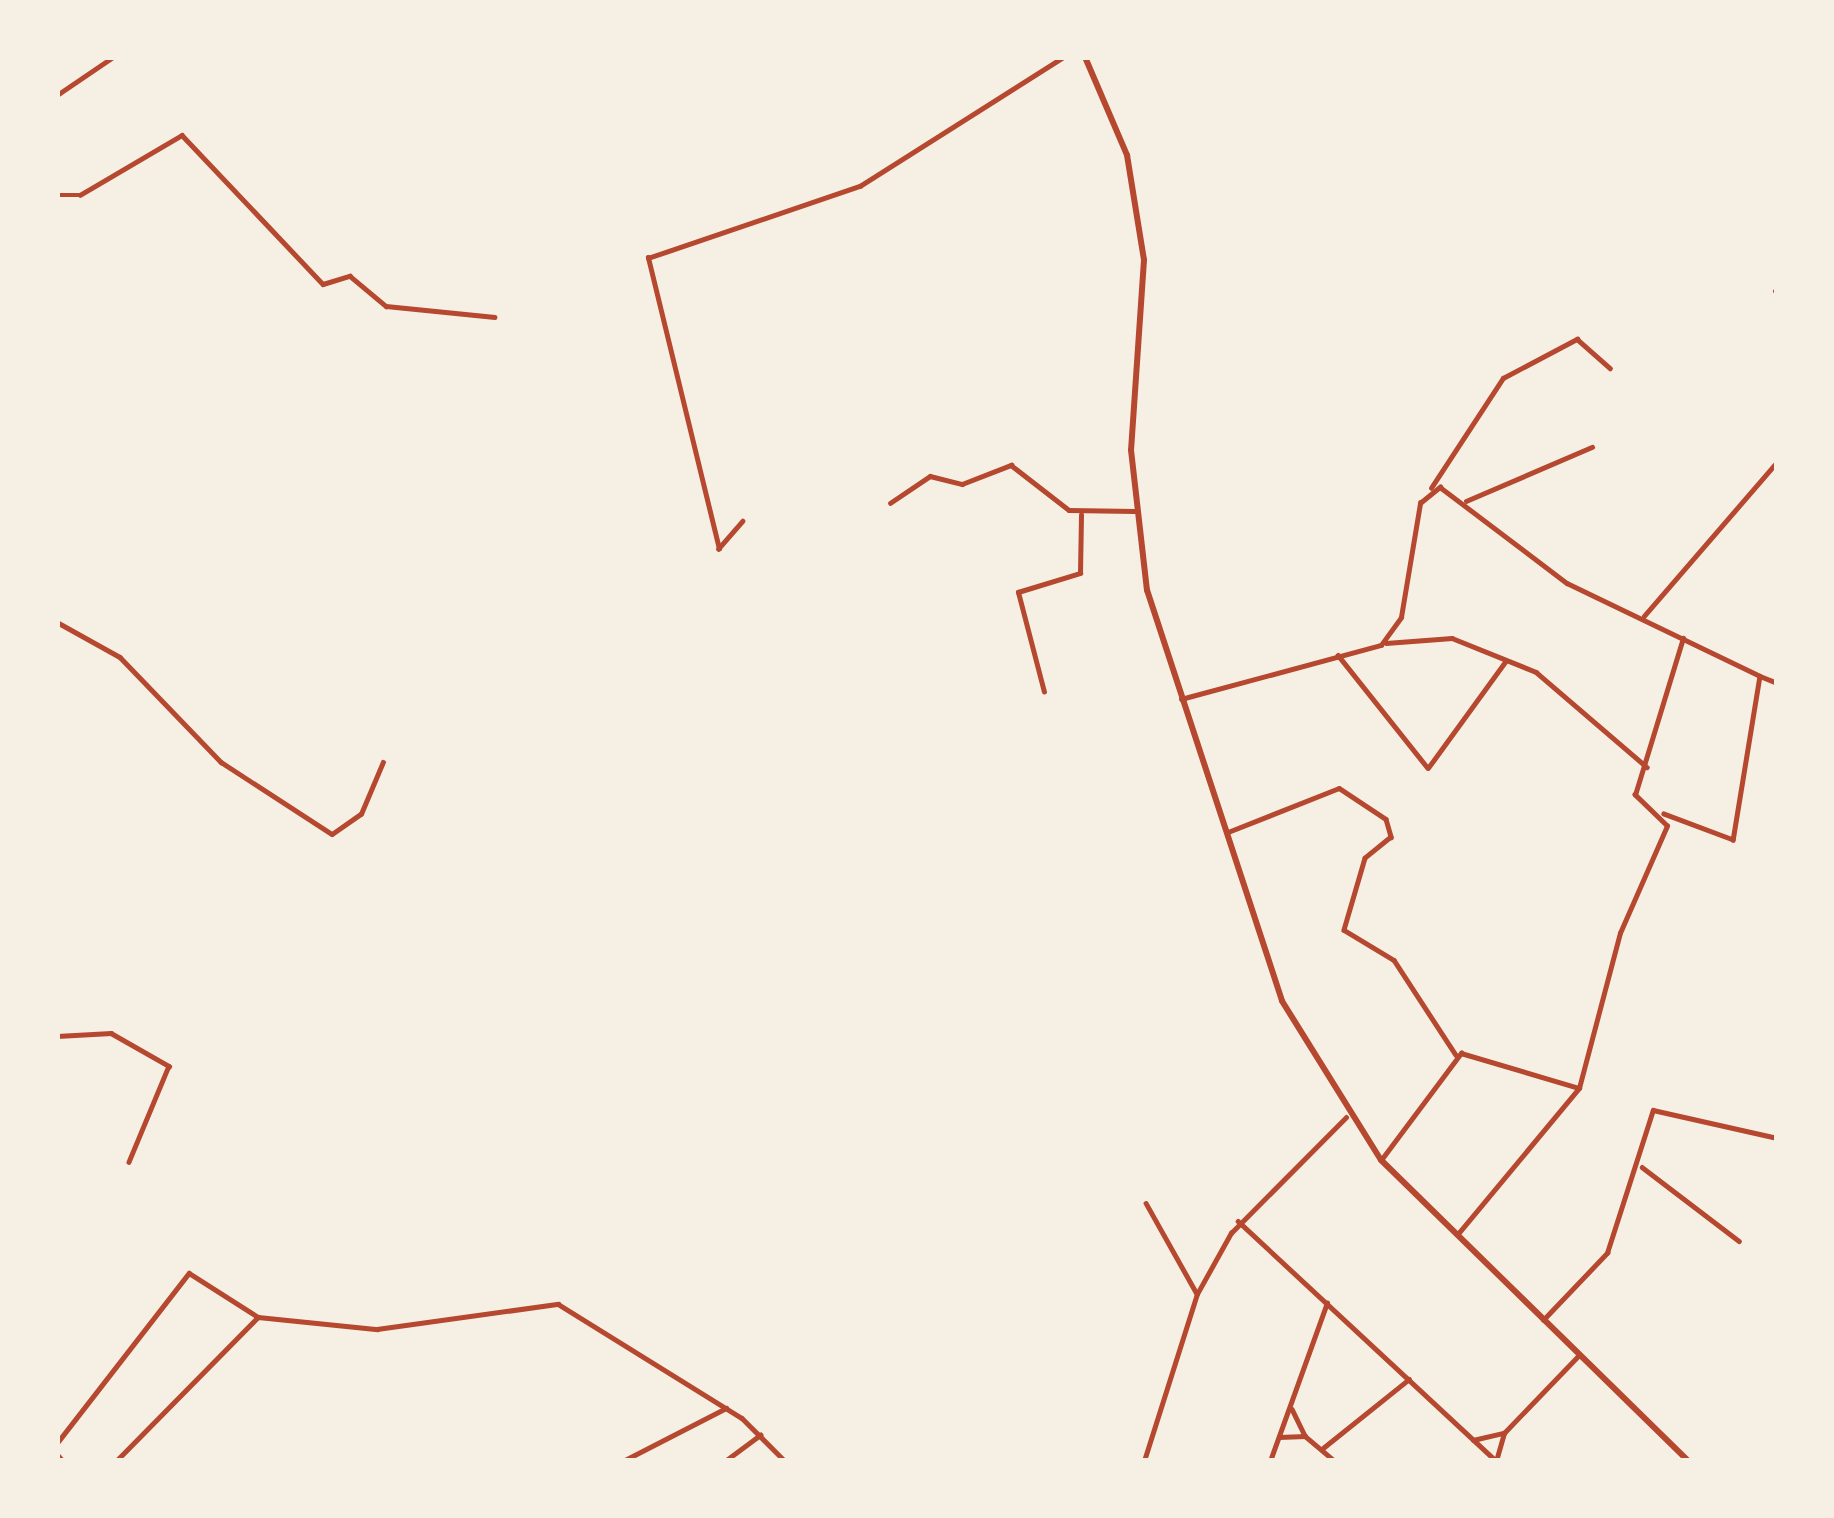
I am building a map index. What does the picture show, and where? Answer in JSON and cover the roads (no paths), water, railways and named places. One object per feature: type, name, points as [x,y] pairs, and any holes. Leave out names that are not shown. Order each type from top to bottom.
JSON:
[{"type":"main road","points":[[1085,57],[1126,155],[1144,260],[1134,512],[1181,699],[1282,1000],[1346,1117],[1382,1160],[1688,1461]]},
{"type":"street","points":[[57,93],[113,57]]},
{"type":"street","points":[[742,521],[719,549],[648,258],[860,186],[1064,57]]},
{"type":"street","points":[[57,195],[80,196],[182,135],[322,284],[350,276],[386,305],[494,317]]},
{"type":"street","points":[[1381,645],[1401,617],[1403,554],[1430,488],[1502,378],[1577,339],[1610,368]]},
{"type":"street","points":[[1466,501],[1592,446]]},
{"type":"street","points":[[1644,616],[1777,462]]},
{"type":"street","points":[[890,503],[930,476],[962,484],[1011,465],[1081,512],[1134,512]]},
{"type":"street","points":[[1430,488],[1466,501],[1567,583],[1777,683]]},
{"type":"street","points":[[1044,692],[1018,592],[1080,573],[1081,512]]},
{"type":"street","points":[[57,622],[120,657],[221,762],[332,834],[361,814],[383,762]]},
{"type":"street","points":[[1181,699],[1425,634],[1559,683],[1647,767]]},
{"type":"street","points":[[1684,638],[1635,795],[1664,814],[1733,840],[1760,676]]},
{"type":"street","points":[[1338,655],[1428,768],[1504,662]]},
{"type":"street","points":[[1228,832],[1339,788],[1386,819],[1391,837],[1364,858],[1344,930],[1394,960],[1456,1055]]},
{"type":"street","points":[[1457,1235],[1579,1088],[1664,814]]},
{"type":"street","points":[[57,1036],[111,1033],[169,1066],[129,1162]]},
{"type":"street","points":[[1456,1055],[1501,1058],[1579,1088]]},
{"type":"street","points":[[1382,1160],[1456,1055]]},
{"type":"street","points":[[1542,1321],[1602,1259],[1642,1167],[1653,1110],[1777,1138]]},
{"type":"street","points":[[1144,1461],[1197,1294],[1238,1221],[1346,1117]]},
{"type":"street","points":[[1642,1167],[1739,1241]]},
{"type":"street","points":[[1146,1203],[1197,1294]]},
{"type":"street","points":[[1238,1221],[1496,1461],[1504,1433],[1578,1356]]},
{"type":"street","points":[[57,1443],[189,1273],[260,1318],[365,1329],[558,1304],[726,1408],[785,1461]]},
{"type":"street","points":[[1270,1461],[1328,1304]]},
{"type":"street","points":[[116,1461],[260,1318]]},
{"type":"street","points":[[1323,1448],[1408,1379]]},
{"type":"street","points":[[1291,1405],[1305,1436],[1335,1461]]},
{"type":"street","points":[[623,1461],[726,1408]]},
{"type":"street","points":[[1473,1439],[1504,1433]]},
{"type":"street","points":[[725,1461],[760,1435]]},
{"type":"street","points":[[1279,1437],[1305,1436]]},
{"type":"street","points":[[57,1454],[64,1461]]}]
